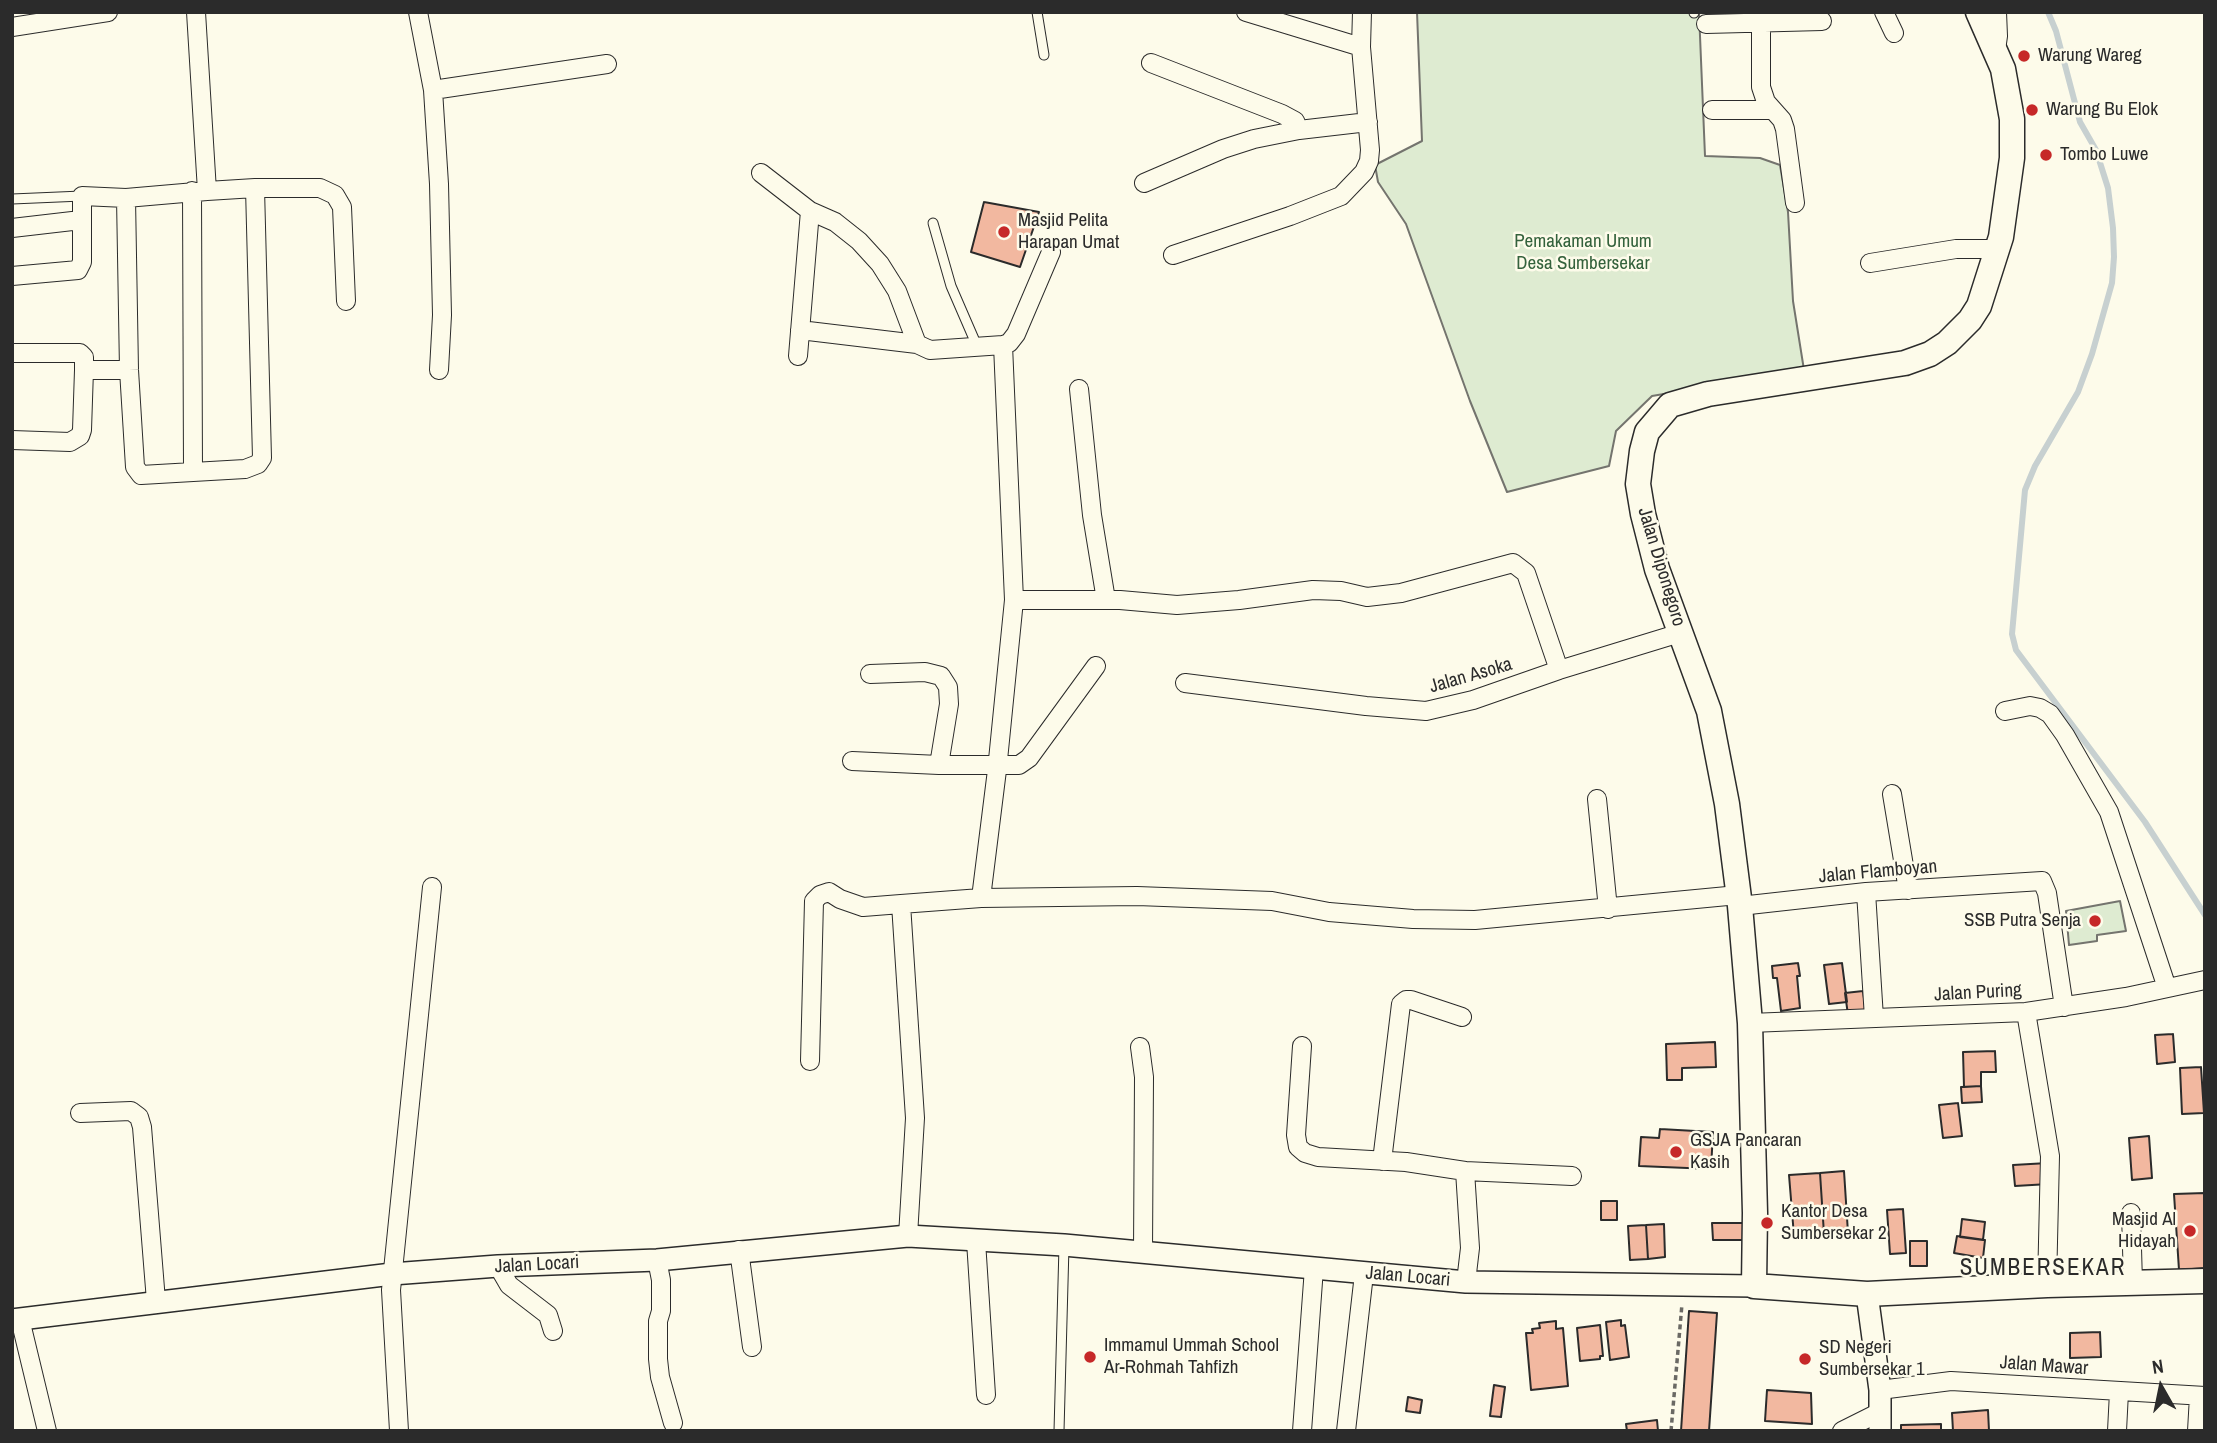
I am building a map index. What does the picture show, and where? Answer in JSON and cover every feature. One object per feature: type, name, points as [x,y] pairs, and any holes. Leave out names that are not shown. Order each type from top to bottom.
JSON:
[{"type":"main road","name":"Jalan Diponegoro","points":[[1754,1286],[1755,1213],[1750,1023],[1727,804],[1709,711],[1657,569],[1643,514],[1638,484],[1642,451],[1647,432],[1670,405],[1707,394],[1905,363],[1930,354],[1959,333],[1979,306],[1997,249],[2010,187],[2013,136],[2007,84],[1996,50],[1978,12]]},
{"type":"main road","points":[[1754,1286],[1867,1294],[2047,1284],[2205,1281]]},
{"type":"street","points":[[12,27],[108,12]]},
{"type":"street","points":[[193,472],[199,191],[196,12]]},
{"type":"street","points":[[418,12],[433,90],[439,184],[442,315],[439,370]]},
{"type":"street","points":[[1247,12],[1361,47]]},
{"type":"street","points":[[1173,254],[1341,196],[1353,185],[1369,161],[1361,47],[1362,12]]},
{"type":"street","points":[[1884,12],[1894,33]]},
{"type":"street","points":[[1996,50],[1997,12]]},
{"type":"street","points":[[1698,16],[1822,21]]},
{"type":"street","points":[[1761,17],[1761,87],[1785,129],[1795,202]]},
{"type":"street","points":[[1151,63],[1282,114],[1294,121],[1299,130]]},
{"type":"street","points":[[433,90],[607,64]]},
{"type":"street","points":[[1712,110],[1772,110]]},
{"type":"street","points":[[1144,183],[1233,146],[1299,130],[1368,122]]},
{"type":"street","points":[[761,173],[810,211],[835,222],[859,241],[880,264],[897,291],[917,344]]},
{"type":"street","points":[[126,198],[129,370],[134,464],[137,471],[141,475],[248,469],[258,464],[261,459],[255,188]]},
{"type":"street","points":[[12,276],[78,270],[82,262],[82,196],[126,198],[255,188],[320,188],[335,195],[342,207],[346,301]]},
{"type":"street","points":[[798,356],[810,211]]},
{"type":"street","points":[[12,228],[81,220]]},
{"type":"street","points":[[1870,263],[1956,249],[1997,249]]},
{"type":"street","points":[[800,330],[917,344],[942,350],[1003,345],[1016,334],[1051,252]]},
{"type":"street","points":[[981,898],[1014,600],[1003,345]]},
{"type":"street","points":[[12,353],[80,353],[84,357],[80,436],[70,442],[12,440]]},
{"type":"street","points":[[84,370],[129,370]]},
{"type":"street","points":[[1079,389],[1091,515],[1106,600]]},
{"type":"street","points":[[1014,600],[1106,600],[1177,605],[1313,590],[1341,591],[1367,597],[1401,593],[1513,563],[1526,573],[1559,670]]},
{"type":"street","name":"Jalan Asoka","points":[[1185,683],[1426,711],[1473,701],[1559,670],[1680,632]]},
{"type":"street","points":[[852,761],[1014,766],[1029,758],[1096,666]]},
{"type":"street","points":[[870,674],[925,672],[940,677],[948,687],[939,765]]},
{"type":"street","points":[[2005,711],[2030,706],[2040,708],[2050,714],[2065,735],[2109,812],[2167,988]]},
{"type":"street","points":[[1892,794],[1908,890]]},
{"type":"street","points":[[1597,799],[1608,909]]},
{"type":"street","name":"Jalan Flamboyan","points":[[810,1060],[814,901],[820,895],[830,892],[840,899],[863,906],[981,898],[1137,896],[1272,901],[1329,912],[1413,919],[1475,920],[2036,880],[2045,885],[2064,1007]]},
{"type":"street","points":[[399,1431],[391,1300],[392,1274],[432,887]]},
{"type":"street","points":[[1866,892],[1874,1018]]},
{"type":"street","points":[[901,904],[915,1118],[908,1237]]},
{"type":"street","name":"Jalan Puring","points":[[1750,1023],[2026,1012],[2205,980]]},
{"type":"street","points":[[1382,1161],[1401,1004],[1411,1000],[1462,1017]]},
{"type":"street","points":[[2026,1012],[2050,1156],[2047,1284]]},
{"type":"street","points":[[1302,1046],[1296,1135],[1298,1147],[1305,1153],[1318,1157],[1406,1162],[1465,1171],[1572,1176]]},
{"type":"street","points":[[1140,1047],[1144,1077],[1143,1252]]},
{"type":"street","points":[[80,1113],[131,1111],[138,1117],[142,1127],[156,1301]]},
{"type":"street","points":[[1465,1171],[1469,1248],[1466,1282]]},
{"type":"street","points":[[2131,1213],[2133,1283]]},
{"type":"street","name":"Jalan Locari","points":[[16,1319],[392,1274],[498,1266],[657,1260],[908,1237],[1063,1245],[1466,1282],[1754,1286]]},
{"type":"street","points":[[976,1241],[986,1395]]},
{"type":"street","points":[[739,1251],[752,1347]]},
{"type":"street","points":[[657,1260],[662,1311],[658,1321],[658,1359],[660,1377],[673,1423]]},
{"type":"street","points":[[498,1266],[509,1285],[548,1315],[553,1331]]},
{"type":"street","points":[[1302,1431],[1314,1268]]},
{"type":"street","points":[[1346,1431],[1364,1274]]},
{"type":"street","points":[[1842,1431],[1880,1422],[1880,1390],[1867,1294]]},
{"type":"street","points":[[16,1319],[47,1431]]},
{"type":"street","name":"Jalan Mawar","points":[[1880,1390],[1951,1381],[2202,1396]]},
{"type":"street","points":[[2117,1431],[2119,1392]]},
{"type":"street","points":[[2197,1431],[2202,1396]]},
{"type":"lane","points":[[1037,12],[1044,55]]},
{"type":"lane","points":[[12,199],[82,196]]},
{"type":"lane","points":[[933,223],[951,286],[977,346]]},
{"type":"lane","points":[[1059,1431],[1063,1245]]},
{"type":"path","points":[[1671,1431],[1684,1284]]},
{"type":"green space","name":"Pemakaman Umum Desa Sumbersekar","points":[[1417,12],[1699,12],[1705,156],[1760,158],[1780,165],[1788,212],[1793,301],[1804,370],[1652,396],[1616,431],[1609,466],[1507,492],[1470,401],[1406,224],[1378,182],[1375,165],[1422,141]]},
{"type":"green space","name":"SSB Putra Senja","points":[[2120,901],[2126,931],[2097,935],[2097,941],[2069,945],[2066,911]]},
{"type":"building","name":"Masjid Pelita Harapan Umat","points":[[984,202],[1039,212],[1020,267],[971,252]]},
{"type":"building","points":[[1798,963],[1800,1008],[1781,1011],[1777,978],[1773,978],[1772,966]]},
{"type":"building","points":[[1842,963],[1847,1002],[1829,1004],[1824,965]]},
{"type":"building","points":[[1863,991],[1866,1013],[1848,1015],[1845,993]]},
{"type":"building","points":[[2173,1034],[2175,1062],[2157,1064],[2155,1035]]},
{"type":"building","points":[[1715,1042],[1716,1067],[1682,1068],[1682,1080],[1667,1080],[1666,1044]]},
{"type":"building","points":[[1995,1051],[1996,1072],[1981,1072],[1981,1086],[1964,1087],[1963,1052]]},
{"type":"building","points":[[2201,1067],[2204,1113],[2182,1114],[2180,1068]]},
{"type":"building","points":[[1981,1086],[1982,1102],[1962,1103],[1961,1087]]},
{"type":"building","points":[[1958,1103],[1962,1136],[1943,1138],[1939,1105]]},
{"type":"building","name":"GSJA Pancaran Kasih","points":[[1660,1129],[1713,1132],[1711,1169],[1639,1166],[1641,1137],[1659,1138]]},
{"type":"building","points":[[2149,1136],[2152,1178],[2132,1180],[2129,1138]]},
{"type":"building","points":[[2048,1163],[2049,1184],[2015,1186],[2013,1165]]},
{"type":"building","points":[[1844,1171],[1848,1233],[1824,1234],[1820,1173]]},
{"type":"building","points":[[1820,1173],[1824,1234],[1794,1236],[1789,1175]]},
{"type":"building","name":"Masjid Al Hidayah","points":[[2205,1193],[2205,1268],[2179,1270],[2174,1194]]},
{"type":"building","points":[[1601,1201],[1617,1201],[1617,1220],[1601,1220]]},
{"type":"building","points":[[1903,1209],[1906,1253],[1890,1254],[1887,1210]]},
{"type":"building","points":[[1962,1219],[1985,1222],[1983,1240],[1960,1237]]},
{"type":"building","points":[[1712,1223],[1743,1223],[1743,1240],[1713,1240]]},
{"type":"building","points":[[1664,1224],[1665,1257],[1648,1259],[1646,1225]]},
{"type":"building","points":[[1646,1225],[1648,1259],[1630,1260],[1628,1226]]},
{"type":"building","points":[[1957,1236],[1985,1240],[1983,1258],[1954,1253]]},
{"type":"building","points":[[1910,1241],[1927,1241],[1927,1266],[1910,1266]]},
{"type":"building","points":[[1689,1311],[1717,1313],[1709,1431],[1681,1431]]},
{"type":"building","points":[[1621,1320],[1621,1326],[1625,1325],[1629,1357],[1610,1360],[1606,1322]]},
{"type":"building","points":[[1556,1321],[1556,1329],[1563,1328],[1568,1386],[1531,1390],[1526,1333],[1533,1333],[1532,1329],[1540,1328],[1539,1323]]},
{"type":"building","points":[[1600,1325],[1603,1356],[1600,1356],[1600,1359],[1580,1361],[1577,1328]]},
{"type":"building","points":[[2100,1332],[2101,1357],[2070,1358],[2070,1333]]},
{"type":"building","points":[[1494,1385],[1505,1387],[1501,1417],[1490,1416]]},
{"type":"building","points":[[1767,1390],[1811,1393],[1812,1424],[1765,1421]]},
{"type":"building","points":[[1408,1397],[1422,1400],[1420,1413],[1406,1411]]},
{"type":"building","points":[[1988,1410],[1989,1431],[1953,1431],[1952,1413]]},
{"type":"building","points":[[1657,1420],[1658,1431],[1627,1431],[1626,1424]]},
{"type":"building","points":[[1941,1424],[1941,1431],[1901,1431],[1901,1425]]},
{"type":"waterway","points":[[2048,12],[2056,31],[2080,122],[2096,150],[2108,188],[2114,257],[2112,283],[2078,392],[2035,466],[2025,490],[2012,634],[2016,650],[2145,822],[2205,915]]},
{"type":"place","name":"Warung Wareg","points":[[2024,56]]},
{"type":"place","name":"Warung Bu Elok","points":[[2032,110]]},
{"type":"place","name":"Tombo Luwe","points":[[2046,155]]},
{"type":"place","name":"Masjid Pelita Harapan Umat","points":[[1004,232]]},
{"type":"place","name":"SSB Putra Senja","points":[[2095,921]]},
{"type":"place","name":"GSJA Pancaran Kasih","points":[[1676,1152]]},
{"type":"place","name":"Kantor Desa Sumbersekar 2","points":[[1767,1223]]},
{"type":"place","name":"Masjid Al Hidayah","points":[[2190,1231]]},
{"type":"place","name":"Immamul Ummah School Ar-Rohmah Tahfizh","points":[[1090,1357]]},
{"type":"place","name":"SD Negeri Sumbersekar 1","points":[[1805,1359]]},
{"type":"district","name":"SUMBERSEKAR","points":[[2043,1269]]}]
